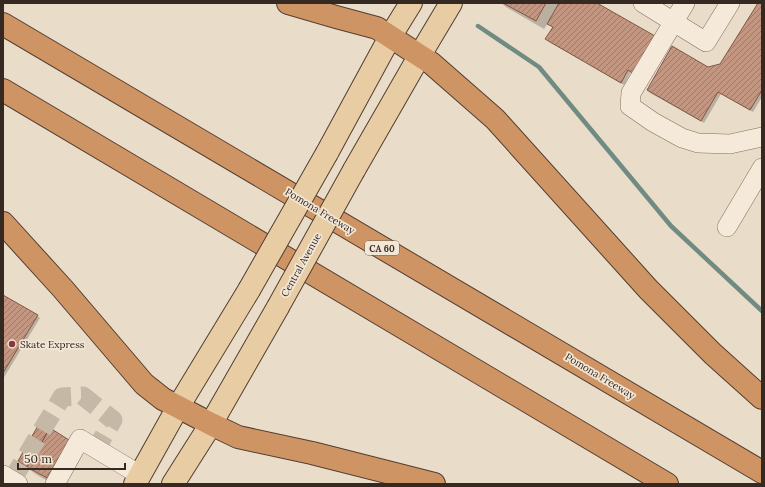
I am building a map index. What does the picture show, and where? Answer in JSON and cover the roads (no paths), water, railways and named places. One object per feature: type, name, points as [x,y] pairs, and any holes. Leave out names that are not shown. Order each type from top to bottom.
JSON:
[{"type":"highway","points":[[288,3],[375,27],[431,63],[494,120],[648,289],[713,354],[762,398]]},
{"type":"highway","name":"Pomona Freeway","points":[[3,24],[762,472]]},
{"type":"highway","points":[[3,90],[667,484]]},
{"type":"highway","points":[[3,222],[63,289],[144,384],[163,399],[238,437],[312,453],[434,484]]},
{"type":"main road","points":[[137,480],[178,407],[249,290],[327,153],[390,37],[411,3]]},
{"type":"main road","name":"Central Avenue","points":[[173,484],[211,424],[354,170],[451,3]]},
{"type":"lane","points":[[643,3],[706,42],[725,5]]},
{"type":"lane","points":[[684,3],[631,93],[630,106],[653,122],[682,138],[698,143],[730,144],[762,137]]},
{"type":"lane","points":[[727,227],[762,168]]},
{"type":"lane","points":[[55,484],[80,439],[137,480]]},
{"type":"lane","points":[[3,475],[18,484]]},
{"type":"waterway","points":[[478,26],[539,67],[671,226],[762,311]]},
{"type":"tunnel","points":[[12,480],[62,397],[83,396],[113,420],[96,449]]},
{"type":"place","name":"Skate Express","points":[[12,344]]}]
